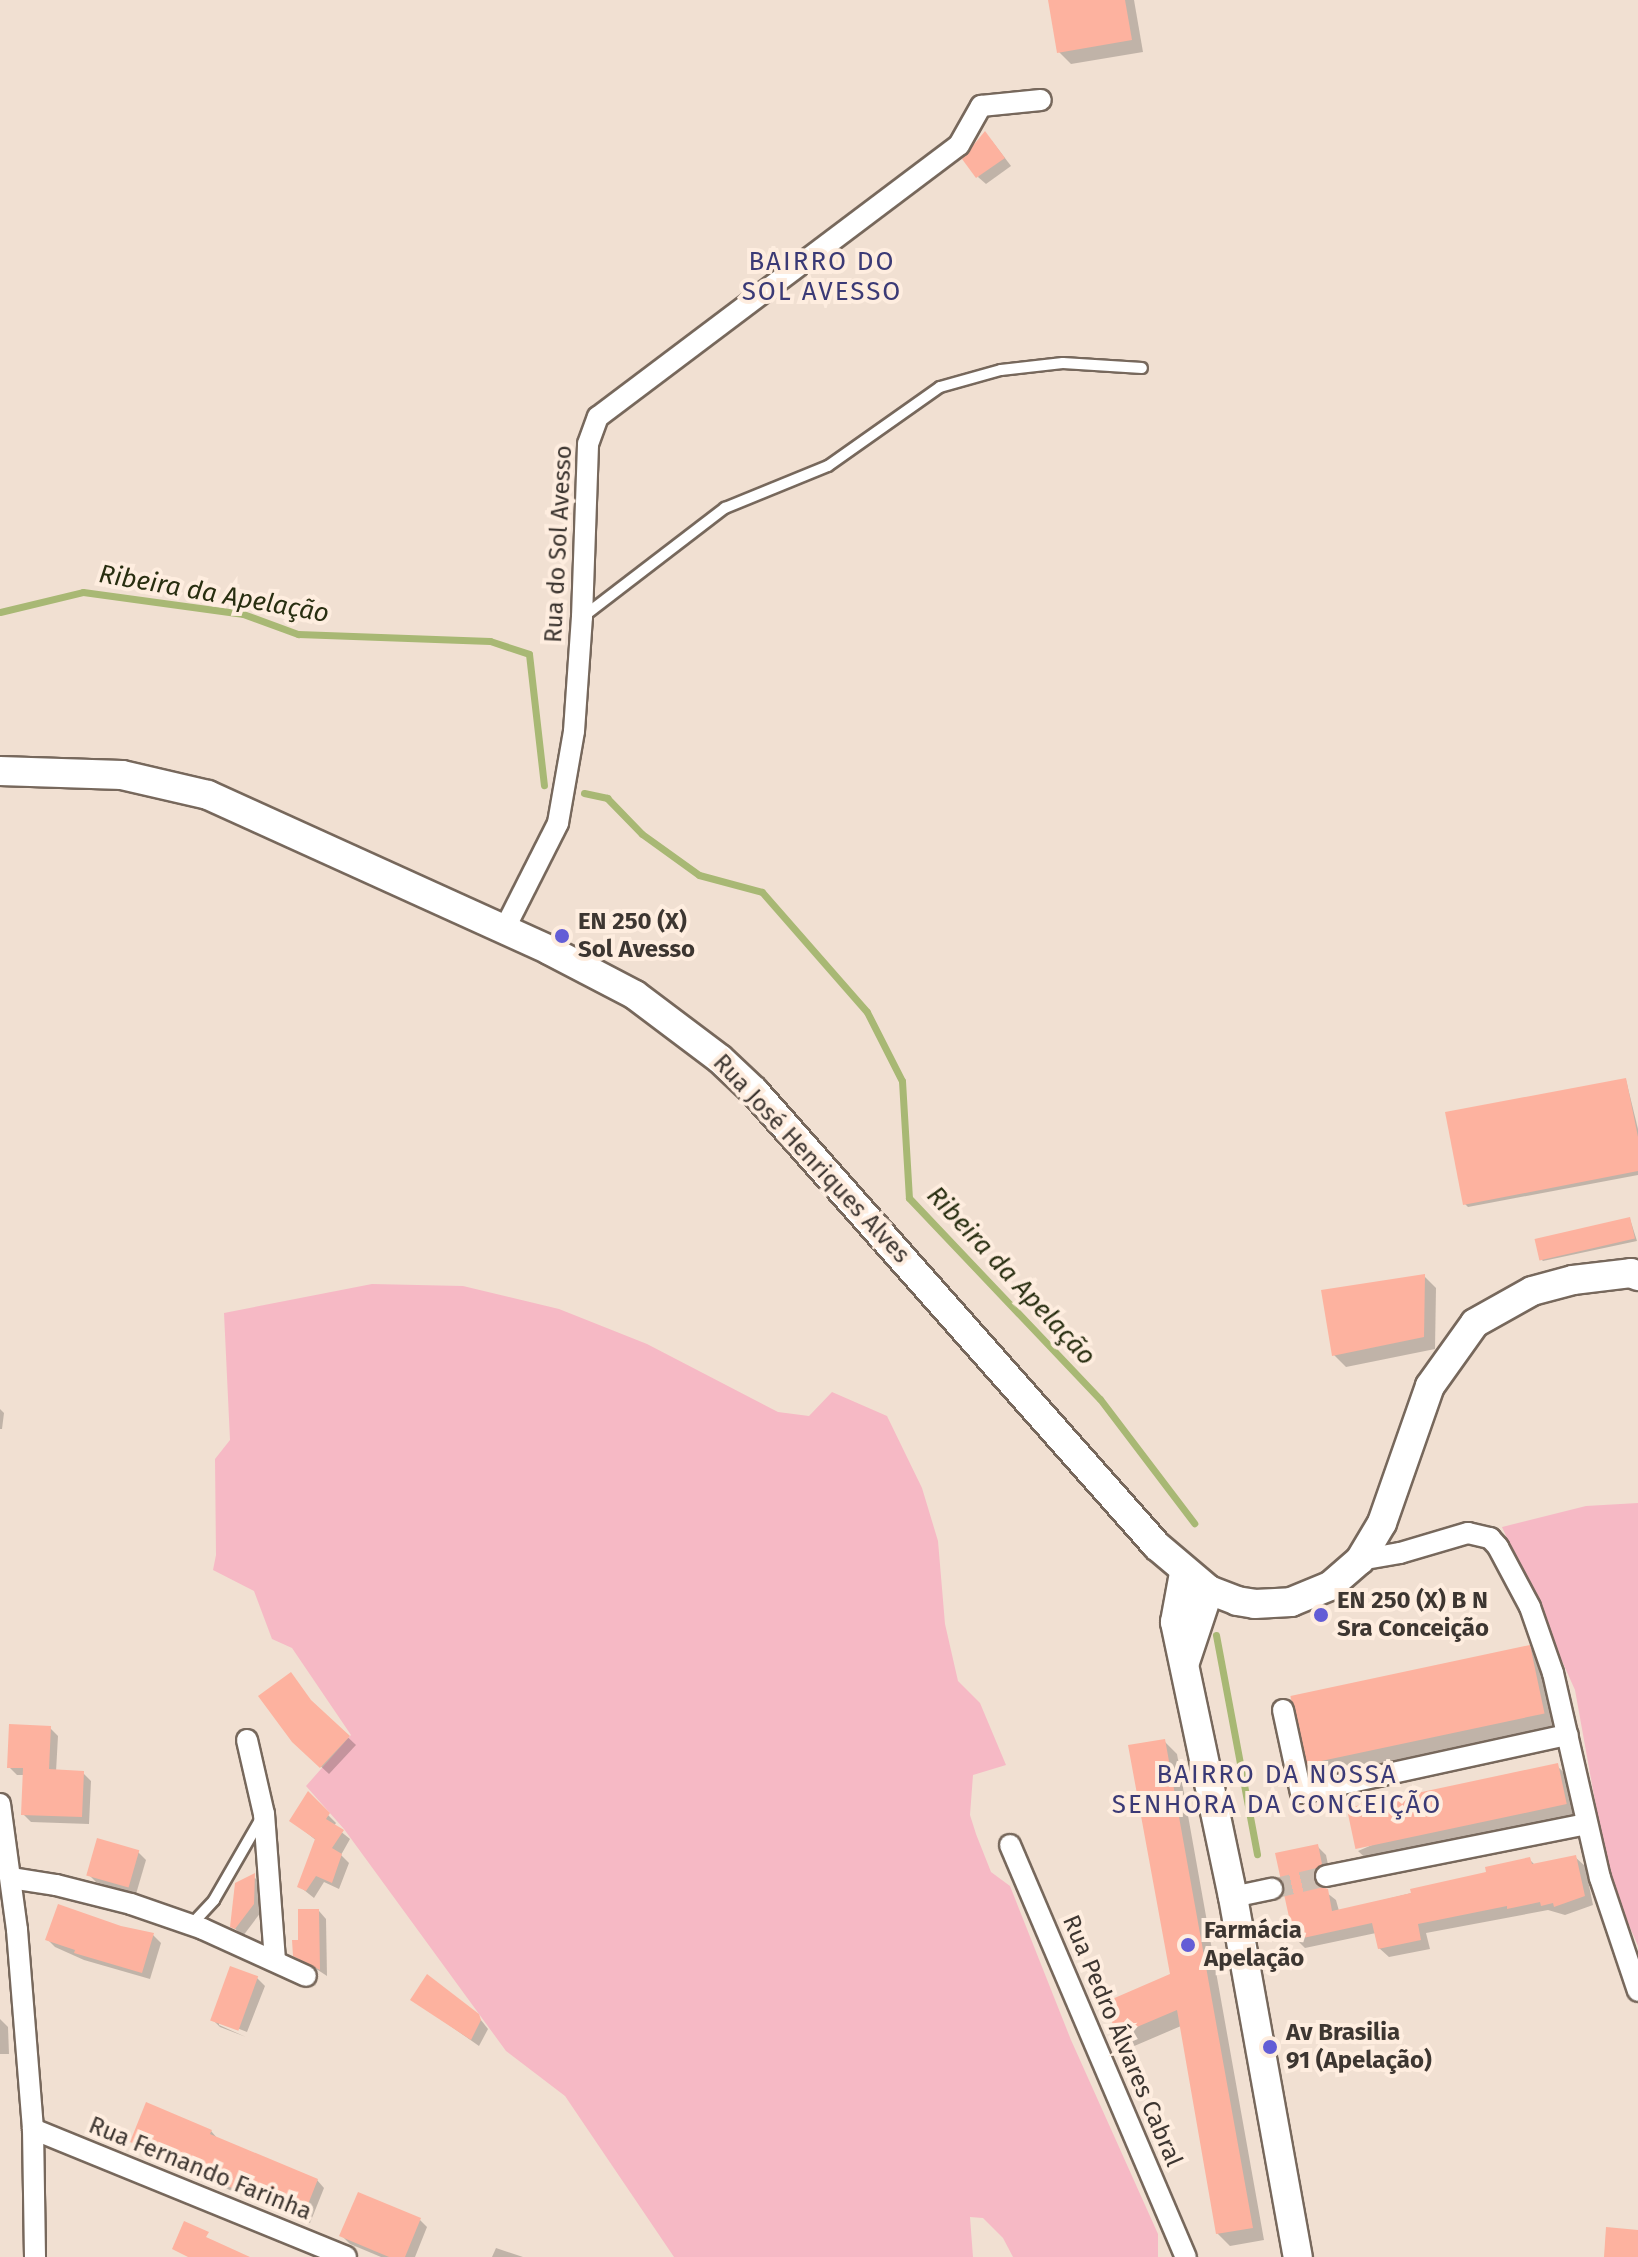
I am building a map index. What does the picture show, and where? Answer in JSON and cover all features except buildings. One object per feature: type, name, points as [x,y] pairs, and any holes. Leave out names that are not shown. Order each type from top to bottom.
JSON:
[{"type":"main road","name":"Rua José Henriques Alves","points":[[0,771],[122,775],[208,795],[504,930],[635,995],[720,1059],[835,1179],[1157,1546],[1184,1573],[1209,1590],[1255,1604],[1291,1602],[1330,1586],[1360,1560],[1382,1523],[1430,1386],[1475,1323],[1532,1291],[1573,1280],[1631,1273],[1638,1276]]},
{"type":"main road","points":[[1184,1573],[1175,1622],[1233,1897],[1298,2257]]},
{"type":"main road","points":[[1185,1662],[1209,1590]]},
{"type":"street","name":"Rua do Sol Avesso","points":[[504,930],[558,823],[574,731],[582,617],[588,444],[598,417],[959,145],[981,106],[1041,100]]},
{"type":"street","points":[[1360,1560],[1400,1553],[1455,1535],[1468,1533],[1490,1538],[1530,1607],[1553,1673],[1586,1824],[1638,1991]]},
{"type":"street","points":[[1283,1710],[1301,1793],[1568,1735]]},
{"type":"street","points":[[247,1740],[264,1814],[275,1961]]},
{"type":"street","points":[[0,1804],[11,1878],[33,2129],[35,2257]]},
{"type":"street","points":[[1326,1876],[1586,1824]]},
{"type":"street","name":"Rua Pedro Álvares Cabral","points":[[1010,1845],[1186,2257]]},
{"type":"street","points":[[11,1878],[116,1900],[191,1925],[306,1976]]},
{"type":"street","points":[[1233,1897],[1272,1889]]},
{"type":"street","name":"Rua Fernando Farinha","points":[[33,2129],[346,2257]]},
{"type":"lane","points":[[582,617],[725,508],[828,466],[940,387],[1001,370],[1063,363],[1142,368]]},
{"type":"lane","points":[[191,1925],[214,1900],[264,1814]]},
{"type":"shaded area","points":[[372,1284],[463,1286],[559,1309],[647,1344],[778,1412],[809,1416],[832,1392],[887,1416],[922,1488],[938,1541],[945,1624],[958,1681],[980,1703],[1006,1765],[973,1775],[970,1815],[976,1834],[991,1872],[1010,1886],[1071,2040],[1158,2234],[1158,2257],[1013,2257],[1003,2238],[983,2218],[970,2217],[973,2257],[674,2257],[565,2096],[506,2051],[344,1829],[306,1786],[351,1735],[292,1648],[272,1639],[254,1591],[213,1570],[216,1555],[215,1459],[230,1440],[224,1313]]},
{"type":"shaded area","points":[[1638,1503],[1638,1946],[1609,1879],[1575,1690],[1502,1527],[1586,1506]]},
{"type":"waterway","name":"Ribeira da Apelação","points":[[0,612],[83,592],[243,614],[298,634],[490,641],[529,654],[544,785]]},
{"type":"waterway","name":"Ribeira da Apelação","points":[[584,793],[607,798],[642,834],[699,875],[762,892],[867,1012],[902,1081],[909,1198],[1100,1399],[1194,1523]]},
{"type":"waterway","name":"Ribeira da Apelação","points":[[1216,1635],[1257,1854]]},
{"type":"tunnel","points":[[1272,1889],[1326,1876]]},
{"type":"place","name":"EN 250 (X) Sol Avesso","points":[[562,936]]},
{"type":"place","name":"EN 250 (X) B N Sra Conceição","points":[[1321,1615]]},
{"type":"place","name":"Farmácia Apelação","points":[[1188,1945]]},
{"type":"place","name":"Av Brasilia 91 (Apelação)","points":[[1270,2047]]},
{"type":"district","name":"BAIRRO DO SOL AVESSO","points":[[822,277]]},
{"type":"district","name":"BAIRRO DA NOSSA SENHORA DA CONCEIÇÃO","points":[[1277,1790]]}]
